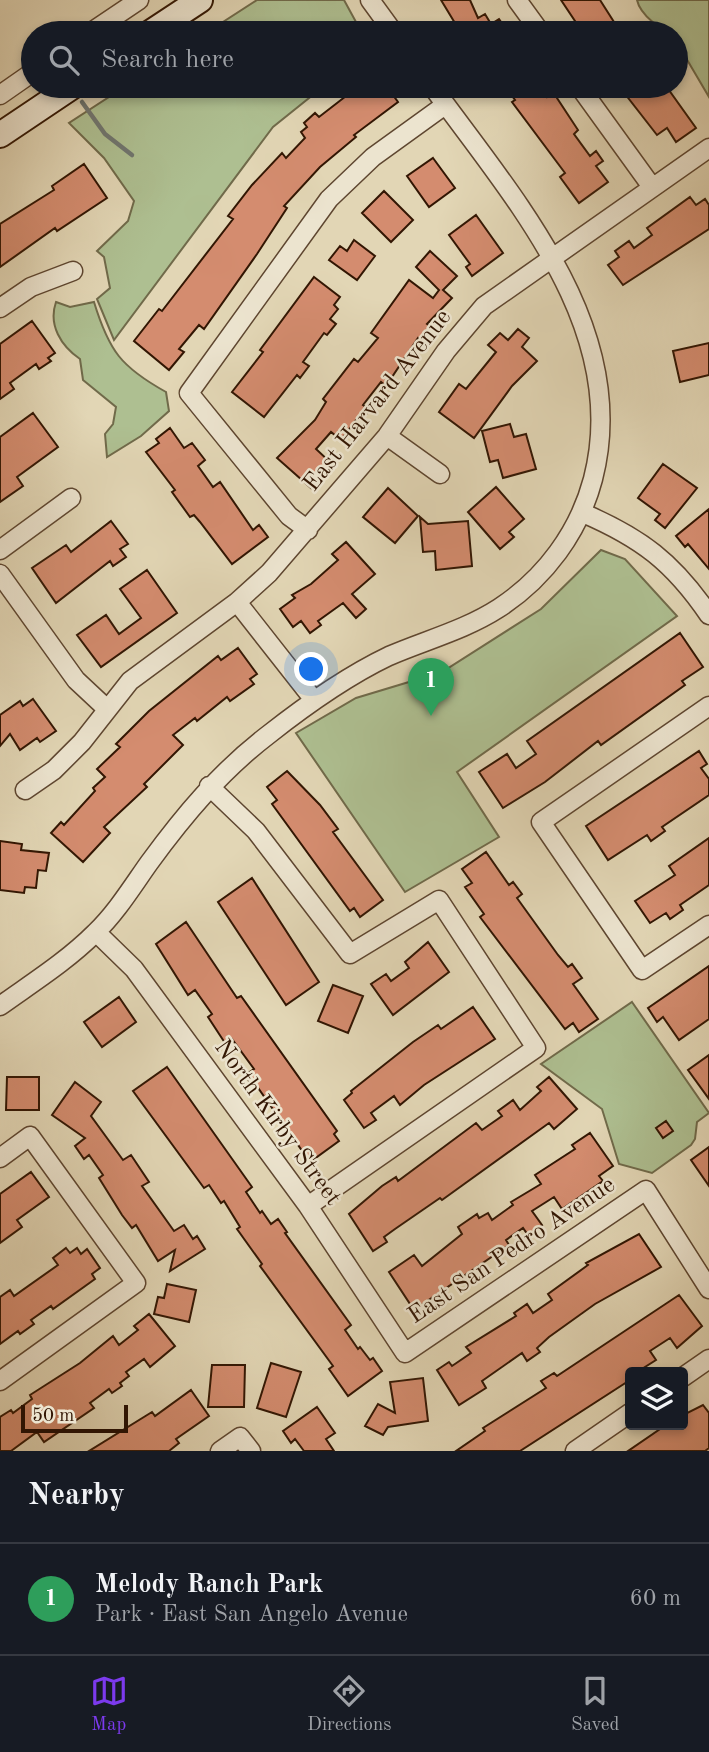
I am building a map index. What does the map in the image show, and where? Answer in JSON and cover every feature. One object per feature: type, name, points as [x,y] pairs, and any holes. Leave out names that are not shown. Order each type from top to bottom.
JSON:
[{"type":"main road","points":[[168,21],[200,0]]},
{"type":"main road","points":[[0,135],[55,98]]},
{"type":"street","points":[[108,21],[139,0]]},
{"type":"street","points":[[370,0],[385,21]]},
{"type":"street","points":[[517,0],[532,21]]},
{"type":"street","points":[[0,95],[21,80]]},
{"type":"street","points":[[0,1006],[96,932],[209,786],[250,750],[314,700],[370,666],[497,609],[549,564],[583,513],[600,443],[600,392],[585,332],[551,258],[441,98]]},
{"type":"street","points":[[588,98],[652,187]]},
{"type":"street","points":[[308,530],[289,516],[189,393],[329,199],[373,157],[445,104]]},
{"type":"street","name":"East Harvard Avenue","points":[[25,790],[54,769],[82,742],[130,681],[237,602],[308,530],[387,436],[446,351],[484,306],[709,148]]},
{"type":"street","points":[[0,308],[31,287],[73,271]]},
{"type":"street","points":[[387,436],[440,474]]},
{"type":"street","points":[[0,550],[71,498]]},
{"type":"street","points":[[583,513],[622,529],[655,552],[687,583],[709,615]]},
{"type":"street","points":[[0,574],[76,680],[107,709]]},
{"type":"street","points":[[237,602],[314,700]]},
{"type":"street","points":[[709,706],[541,822],[642,970],[709,925]]},
{"type":"street","points":[[209,786],[256,831],[350,954],[439,900],[536,1048],[308,1206]]},
{"type":"street","name":"North Kirby Street","points":[[96,932],[134,969],[308,1206],[405,1353]]},
{"type":"street","points":[[0,1158],[30,1136],[136,1283],[0,1381]]},
{"type":"street","name":"East San Pedro Avenue","points":[[405,1353],[646,1190],[709,1289]]},
{"type":"street","points":[[688,1374],[709,1359]]},
{"type":"street","points":[[575,1451],[625,1416]]},
{"type":"street","points":[[220,1451],[246,1444]]},
{"type":"green space","points":[[257,0],[344,0],[355,21],[225,21]]},
{"type":"green space","points":[[637,0],[709,0],[709,97],[688,61],[688,21],[651,21]]},
{"type":"green space","points":[[108,98],[309,98],[273,127],[114,340],[97,299],[110,288],[104,257],[97,251],[128,221],[134,201],[104,158],[69,123]]},
{"type":"green space","points":[[56,302],[70,307],[94,302],[105,333],[119,356],[138,374],[166,392],[169,411],[141,436],[107,457],[105,434],[113,424],[116,407],[83,380],[80,359],[67,348],[55,327]]},
{"type":"green space","points":[[601,550],[625,559],[677,616],[457,772],[499,837],[405,892],[296,733],[356,698],[442,672],[541,609]]},
{"type":"green space","points":[[632,1002],[709,1113],[697,1122],[695,1139],[691,1145],[652,1173],[619,1164],[602,1109],[541,1064]]},
{"type":"building","points":[[441,0],[470,0],[478,18],[485,14],[489,21],[454,21]]},
{"type":"building","points":[[561,0],[600,0],[613,21],[575,21]]},
{"type":"building","points":[[344,98],[395,98],[398,102],[354,135],[356,137],[320,167],[284,206],[287,208],[257,254],[204,329],[199,325],[179,349],[184,352],[169,370],[134,341],[159,309],[162,311],[233,219],[228,216],[252,185],[282,153],[286,158],[305,138],[301,132],[307,127],[304,123],[315,113],[319,117]]},
{"type":"building","points":[[514,98],[557,98],[578,130],[574,134],[590,156],[596,151],[603,161],[596,166],[608,182],[579,203],[560,177],[565,173],[512,102]]},
{"type":"building","points":[[628,98],[675,98],[696,128],[676,142],[667,128],[657,135]]},
{"type":"building","points":[[433,158],[455,188],[429,207],[407,176]]},
{"type":"building","points":[[84,164],[107,198],[57,231],[55,228],[0,267],[0,224],[54,190],[52,186]]},
{"type":"building","points":[[384,191],[413,220],[391,242],[362,213]]},
{"type":"building","points":[[690,197],[696,205],[705,199],[709,205],[709,229],[623,285],[608,265],[619,257],[615,251],[629,241],[634,248],[652,235],[647,228]]},
{"type":"building","points":[[476,215],[503,253],[472,276],[466,267],[470,264],[449,235]]},
{"type":"building","points":[[354,240],[375,256],[357,280],[329,260],[340,246],[347,251]]},
{"type":"building","points":[[430,251],[457,276],[443,290],[452,298],[427,324],[431,327],[421,340],[418,338],[386,386],[381,382],[363,405],[370,410],[362,419],[359,416],[341,440],[331,432],[316,449],[331,463],[311,488],[277,458],[315,420],[326,402],[323,399],[354,359],[358,362],[378,338],[371,333],[409,280],[433,298],[439,290],[416,267]]},
{"type":"building","points":[[314,277],[340,297],[334,305],[338,309],[330,319],[336,324],[327,335],[324,333],[303,362],[309,366],[300,378],[297,375],[264,417],[232,392]]},
{"type":"building","points":[[32,321],[55,353],[48,358],[51,361],[39,369],[36,364],[10,383],[14,389],[0,399],[0,344]]},
{"type":"building","points":[[518,329],[529,338],[522,347],[537,361],[512,386],[474,438],[439,412],[459,384],[466,389],[496,352],[488,345],[500,333],[508,340]]},
{"type":"building","points":[[709,343],[709,375],[680,382],[673,351]]},
{"type":"building","points":[[33,413],[58,447],[17,477],[23,486],[0,502],[0,437]]},
{"type":"building","points":[[510,424],[514,437],[526,434],[536,469],[503,478],[498,460],[490,462],[482,431]]},
{"type":"building","points":[[170,428],[184,448],[192,443],[205,460],[198,466],[213,487],[220,482],[253,530],[259,525],[268,537],[232,564],[194,515],[190,517],[172,492],[175,490],[146,452],[159,443],[156,439]]},
{"type":"building","points":[[663,464],[697,488],[665,528],[655,520],[660,514],[638,498]]},
{"type":"building","points":[[496,487],[524,519],[509,532],[514,537],[500,549],[468,512]]},
{"type":"building","points":[[388,488],[418,516],[395,543],[363,517]]},
{"type":"building","points":[[709,509],[709,569],[688,544],[685,547],[676,536]]},
{"type":"building","points":[[420,517],[428,524],[468,521],[472,566],[436,570],[435,551],[423,552]]},
{"type":"building","points":[[111,521],[128,544],[120,549],[126,557],[113,566],[110,561],[56,603],[32,568],[66,545],[71,552]]},
{"type":"building","points":[[346,542],[375,574],[352,594],[366,609],[356,618],[343,603],[318,621],[321,625],[310,633],[301,621],[293,627],[280,609],[295,598],[292,595],[311,584],[338,560],[332,554]]},
{"type":"building","points":[[147,570],[177,613],[101,667],[77,635],[106,615],[119,634],[141,618],[120,589]]},
{"type":"building","points":[[680,633],[703,667],[682,681],[685,685],[601,745],[598,741],[545,782],[503,808],[479,772],[507,754],[516,768],[536,754],[527,741]]},
{"type":"building","points":[[238,648],[257,674],[250,679],[254,684],[230,701],[227,697],[197,721],[195,718],[173,735],[183,745],[144,784],[147,787],[104,827],[110,833],[83,862],[51,833],[61,822],[64,825],[95,791],[93,788],[105,777],[97,769],[120,747],[116,744],[149,711],[218,656],[221,660]]},
{"type":"building","points":[[33,699],[56,731],[40,742],[37,738],[20,750],[10,734],[0,746],[0,715],[20,701],[23,706]]},
{"type":"building","points":[[699,751],[707,764],[701,768],[709,779],[709,795],[662,827],[665,831],[651,841],[647,835],[608,860],[586,826]]},
{"type":"building","points":[[287,771],[320,805],[338,829],[333,832],[383,900],[360,917],[354,908],[350,911],[272,804],[277,800],[267,787]]},
{"type":"building","points":[[709,838],[709,885],[680,905],[683,910],[670,919],[666,913],[650,923],[635,901],[675,875],[669,866]]},
{"type":"building","points":[[0,841],[22,844],[21,850],[49,853],[46,871],[38,870],[36,888],[25,887],[24,893],[0,890]]},
{"type":"building","points":[[486,852],[509,885],[513,882],[522,894],[517,898],[558,955],[568,967],[572,964],[582,978],[573,984],[598,1019],[579,1032],[573,1023],[565,1029],[480,917],[484,914],[465,887],[472,883],[462,869]]},
{"type":"building","points":[[252,878],[319,982],[286,1005],[218,902]]},
{"type":"building","points":[[186,922],[237,998],[241,996],[337,1131],[334,1134],[339,1141],[310,1162],[256,1085],[253,1086],[245,1075],[254,1069],[232,1039],[225,1043],[208,1017],[212,1014],[195,990],[188,995],[156,944]]},
{"type":"building","points":[[428,942],[449,972],[393,1015],[371,984],[386,974],[391,981],[409,968],[405,962]]},
{"type":"building","points":[[709,966],[709,1019],[679,1040],[663,1017],[657,1022],[648,1008]]},
{"type":"building","points":[[333,985],[363,996],[348,1033],[318,1021]]},
{"type":"building","points":[[119,997],[136,1022],[102,1047],[84,1022]]},
{"type":"building","points":[[473,1007],[495,1039],[424,1085],[400,1105],[394,1096],[371,1113],[376,1120],[364,1128],[344,1100],[351,1091],[413,1042],[438,1025],[441,1029]]},
{"type":"building","points":[[709,1055],[709,1099],[688,1070]]},
{"type":"building","points":[[167,1067],[252,1187],[246,1192],[260,1213],[262,1211],[271,1224],[278,1219],[287,1232],[285,1233],[351,1325],[345,1330],[358,1349],[360,1347],[370,1360],[373,1358],[382,1371],[348,1396],[329,1369],[333,1366],[260,1266],[262,1264],[237,1229],[240,1227],[224,1201],[221,1203],[209,1185],[204,1188],[133,1091]]},
{"type":"building","points":[[7,1077],[39,1077],[39,1110],[6,1110]]},
{"type":"building","points":[[549,1077],[577,1109],[554,1129],[549,1123],[442,1200],[440,1198],[395,1229],[384,1237],[387,1242],[373,1251],[349,1214],[382,1186],[396,1177],[398,1181],[476,1123],[482,1130],[502,1116],[498,1111],[513,1100],[520,1110],[541,1091],[537,1087]]},
{"type":"building","points":[[75,1082],[101,1102],[91,1116],[123,1160],[131,1155],[149,1182],[142,1186],[174,1231],[184,1225],[193,1239],[197,1236],[205,1249],[170,1271],[175,1250],[158,1261],[136,1225],[132,1228],[99,1178],[103,1175],[89,1155],[84,1159],[75,1146],[85,1138],[52,1115]]},
{"type":"building","points":[[666,1121],[673,1131],[663,1138],[656,1128]]},
{"type":"building","points":[[590,1133],[613,1166],[599,1176],[603,1181],[562,1209],[554,1197],[532,1211],[542,1225],[528,1235],[523,1228],[506,1240],[509,1245],[414,1310],[389,1272],[414,1255],[422,1266],[462,1234],[458,1227],[477,1214],[479,1218],[488,1213],[492,1220],[513,1205],[511,1202],[541,1184],[535,1175],[575,1149],[572,1145]]},
{"type":"building","points":[[709,1147],[709,1186],[691,1160]]},
{"type":"building","points":[[31,1172],[49,1197],[17,1220],[22,1227],[0,1243],[0,1194]]},
{"type":"building","points":[[639,1234],[661,1267],[595,1304],[549,1337],[537,1348],[540,1352],[527,1361],[522,1353],[482,1381],[486,1388],[459,1405],[437,1370],[449,1362],[452,1366],[471,1353],[466,1347],[516,1316],[514,1313],[527,1304],[533,1313],[552,1300],[548,1294],[588,1265],[586,1263]]},
{"type":"building","points":[[66,1248],[70,1253],[77,1248],[81,1254],[87,1249],[100,1268],[92,1274],[95,1279],[53,1309],[51,1306],[31,1320],[34,1324],[20,1334],[18,1331],[0,1344],[0,1297],[10,1290],[14,1296],[58,1265],[53,1258]]},
{"type":"building","points":[[167,1284],[196,1290],[189,1322],[154,1314],[158,1297],[164,1298]]},
{"type":"building","points":[[679,1295],[702,1326],[677,1348],[670,1338],[650,1351],[656,1360],[645,1367],[625,1367],[625,1383],[520,1451],[456,1451],[485,1431],[483,1428],[546,1388],[541,1381],[554,1373],[557,1376]]},
{"type":"building","points":[[149,1314],[175,1346],[150,1367],[144,1359],[126,1372],[129,1376],[120,1383],[122,1386],[112,1393],[109,1389],[90,1403],[94,1408],[44,1442],[37,1432],[11,1451],[0,1451],[0,1417],[11,1410],[13,1413],[32,1399],[30,1395],[80,1363],[113,1336],[119,1345],[138,1330],[134,1326]]},
{"type":"building","points":[[271,1363],[301,1372],[286,1417],[257,1408]]},
{"type":"building","points":[[212,1365],[245,1365],[244,1407],[208,1407]]},
{"type":"building","points":[[423,1378],[428,1421],[388,1427],[383,1435],[365,1426],[378,1404],[395,1413],[390,1382]]},
{"type":"building","points":[[191,1390],[209,1416],[176,1439],[179,1443],[169,1451],[89,1451],[152,1412],[155,1416]]},
{"type":"building","points":[[703,1405],[709,1413],[709,1448],[705,1451],[628,1451],[659,1430],[688,1430],[688,1412]]},
{"type":"building","points":[[317,1407],[335,1433],[326,1439],[334,1451],[304,1451],[295,1439],[291,1443],[283,1431]]},
{"type":"waterway","points":[[82,102],[105,134],[132,155]]},
{"type":"place","name":"Melody Ranch Park","points":[[431,716]]}]
